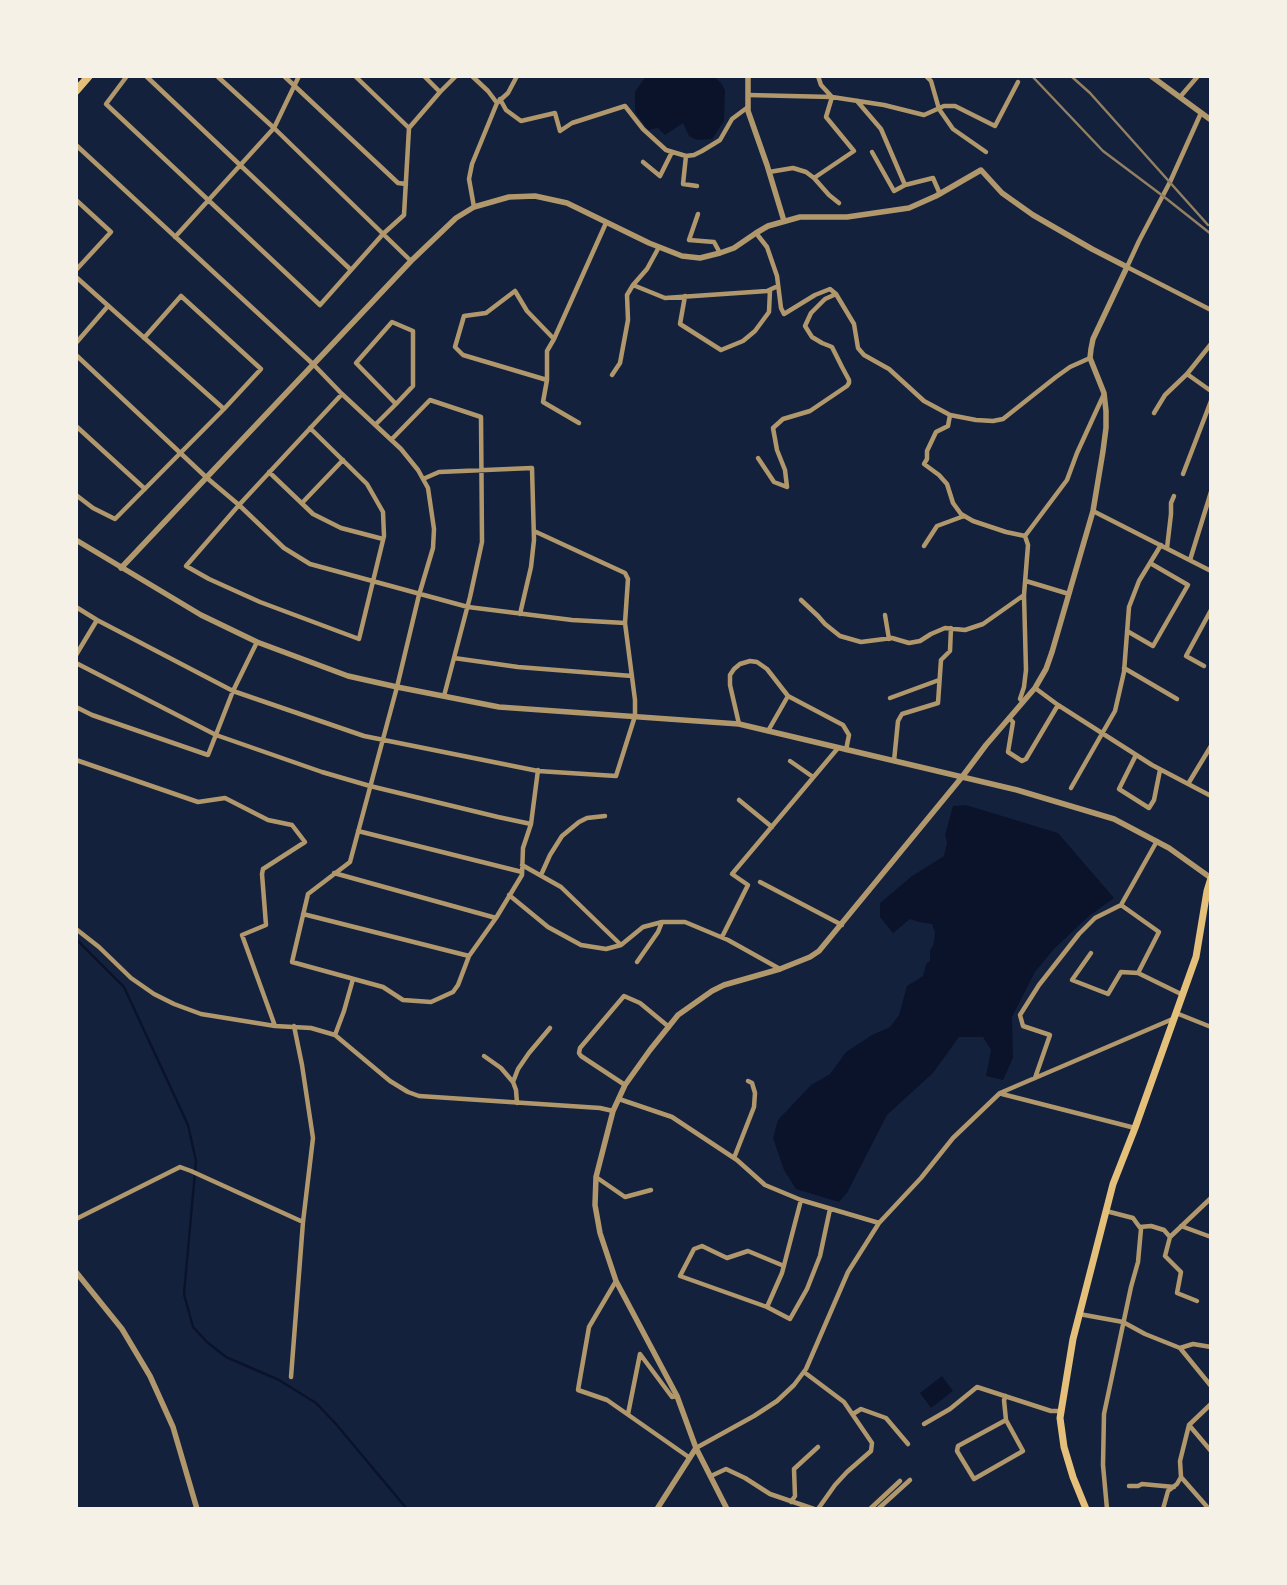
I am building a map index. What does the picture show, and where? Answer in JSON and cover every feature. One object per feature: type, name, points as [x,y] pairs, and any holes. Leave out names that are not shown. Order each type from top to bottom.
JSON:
[{"type":"main road","points":[[76,91],[89,76]]},
{"type":"main road","points":[[1086,1509],[1073,1477],[1064,1447],[1060,1418],[1072,1339],[1113,1184],[1135,1128],[1196,956],[1211,878]]},
{"type":"street","points":[[127,76],[106,104],[320,305],[383,234],[404,215],[409,128],[456,76]]},
{"type":"street","points":[[146,76],[351,270]]},
{"type":"street","points":[[217,76],[274,128],[411,261]]},
{"type":"street","points":[[284,76],[398,183],[406,184]]},
{"type":"street","points":[[175,237],[274,128],[300,76]]},
{"type":"street","points":[[355,76],[409,128]]},
{"type":"street","points":[[424,76],[440,92]]},
{"type":"street","points":[[472,76],[506,110],[522,121],[555,112],[560,131],[572,123],[625,106],[643,129],[666,150],[686,156],[694,155],[720,140],[732,119],[748,106]]},
{"type":"street","points":[[474,207],[469,180],[472,164],[498,101],[508,94],[517,76]]},
{"type":"street","points":[[748,76],[748,111],[784,221]]},
{"type":"street","points":[[818,76],[822,85],[832,97]]},
{"type":"street","points":[[926,76],[931,81],[939,109],[953,129],[986,152]]},
{"type":"street","points":[[1151,76],[1211,120]]},
{"type":"street","points":[[1180,97],[1198,76]]},
{"type":"street","points":[[748,95],[832,97],[884,105],[924,116],[944,106],[955,106],[995,126],[1018,82]]},
{"type":"street","points":[[814,178],[854,151],[826,117],[832,97]]},
{"type":"street","points":[[857,101],[881,129],[905,186]]},
{"type":"street","points":[[727,1509],[696,1448],[677,1396],[616,1281],[600,1233],[595,1206],[596,1177],[613,1111],[625,1085],[678,1015],[712,991],[724,985],[780,969],[810,957],[819,951],[962,777],[986,745],[1035,688],[1046,669],[1093,511],[1106,428],[1104,393],[1090,358],[1093,339],[1139,241],[1170,182],[1201,113]]},
{"type":"street","points":[[76,145],[314,365],[391,440],[418,470],[428,488],[434,529],[433,548],[419,595],[398,688],[350,862],[308,894],[292,962],[383,987],[403,1000],[431,1002],[453,992],[458,985],[469,956],[496,918],[522,875],[523,848],[531,824],[538,771]]},
{"type":"street","points":[[643,162],[660,176],[672,152]]},
{"type":"street","points":[[872,152],[894,191],[933,178],[940,194]]},
{"type":"street","points":[[686,156],[683,184],[697,186]]},
{"type":"street","points":[[769,172],[793,168],[806,172],[839,203]]},
{"type":"street","points":[[122,568],[411,261],[456,218],[474,207],[510,197],[535,196],[567,203],[659,247],[682,256],[700,258],[720,254],[734,248],[768,226],[800,217],[847,217],[909,208],[940,194],[980,170],[1002,193],[1033,215],[1092,249],[1211,310]]},
{"type":"street","points":[[76,200],[111,232],[76,270]]},
{"type":"street","points":[[698,214],[689,240],[714,242],[720,254]]},
{"type":"street","points":[[579,423],[543,402],[547,380],[547,351],[554,340],[606,223]]},
{"type":"street","points":[[756,233],[767,247],[777,276],[781,308],[784,314],[810,298],[830,289],[836,294],[854,324],[858,348],[864,355],[889,369],[924,401],[950,415],[976,420],[993,421],[1003,419],[1070,367],[1090,358]]},
{"type":"street","points":[[612,375],[620,363],[628,320],[627,295],[647,269],[659,247]]},
{"type":"street","points":[[76,277],[224,409]]},
{"type":"street","points":[[633,285],[666,298],[770,290],[778,286]]},
{"type":"street","points":[[684,296],[680,324],[721,350],[743,341],[755,331],[769,312],[770,290]]},
{"type":"street","points":[[547,380],[463,355],[456,347],[464,316],[486,313],[516,291],[527,311],[554,340]]},
{"type":"street","points":[[758,458],[774,482],[787,487],[785,470],[777,450],[774,428],[783,419],[810,411],[849,383],[832,347],[812,336],[805,326],[811,313],[825,300],[836,294]]},
{"type":"street","points":[[76,495],[93,508],[116,519],[261,369],[181,296],[144,338]]},
{"type":"street","points":[[76,343],[108,306]]},
{"type":"street","points":[[375,425],[396,404],[413,386],[413,331],[392,322],[356,363],[396,404]]},
{"type":"street","points":[[1154,413],[1165,395],[1187,374],[1211,344]]},
{"type":"street","points":[[76,356],[284,548],[310,564],[468,608],[572,620],[625,623]]},
{"type":"street","points":[[1187,374],[1211,391]]},
{"type":"street","points":[[1025,536],[1068,480],[1077,453],[1104,393]]},
{"type":"street","points":[[310,428],[368,484],[383,512],[383,539],[359,640],[260,602],[209,579],[186,566],[239,505],[310,428],[342,394]]},
{"type":"street","points":[[391,440],[430,400],[481,417],[482,542],[468,608],[444,696]]},
{"type":"street","points":[[1183,474],[1211,401]]},
{"type":"street","points":[[950,415],[948,426],[936,432],[926,451],[927,459],[924,464],[939,475],[947,484],[953,503],[960,514],[973,521],[1025,536]]},
{"type":"street","points":[[76,426],[145,488]]},
{"type":"street","points":[[302,503],[343,460]]},
{"type":"street","points":[[423,479],[439,472],[532,468],[534,540],[531,567],[520,614]]},
{"type":"street","points":[[270,472],[313,514],[341,528],[383,539]]},
{"type":"street","points":[[1190,560],[1211,492]]},
{"type":"street","points":[[1166,548],[1171,503],[1174,496]]},
{"type":"street","points":[[1205,510],[1211,512]]},
{"type":"street","points":[[1093,511],[1211,571]]},
{"type":"street","points":[[924,546],[938,526],[964,516]]},
{"type":"street","points":[[76,607],[97,620],[233,691],[364,736],[538,771],[616,776],[635,716],[635,700],[625,623],[628,578],[626,573],[534,531]]},
{"type":"street","points":[[1023,702],[1020,699],[1026,670],[1024,595],[1028,545],[1025,536]]},
{"type":"street","points":[[76,540],[201,615],[256,642],[348,676],[398,688],[499,707],[739,724],[1017,790],[1114,819],[1170,848],[1211,878]]},
{"type":"street","points":[[1071,788],[1115,711],[1124,668],[1129,607],[1139,581],[1161,545]]},
{"type":"street","points":[[1127,631],[1153,646],[1188,585],[1150,563]]},
{"type":"street","points":[[1026,581],[1069,594]]},
{"type":"street","points":[[801,600],[840,636],[861,642],[892,638],[909,643],[920,641],[946,628],[965,630],[983,624],[1024,595]]},
{"type":"street","points":[[1204,666],[1186,656],[1211,610]]},
{"type":"street","points":[[885,615],[889,639]]},
{"type":"street","points":[[76,656],[97,620]]},
{"type":"street","points":[[894,761],[898,721],[902,714],[938,703],[941,660],[950,651],[951,628]]},
{"type":"street","points":[[76,707],[92,715],[208,755],[233,691],[256,642]]},
{"type":"street","points":[[454,658],[518,667],[632,676]]},
{"type":"street","points":[[739,724],[730,685],[730,676],[740,664],[750,661],[760,664],[767,670],[788,696],[843,725],[849,735],[846,750]]},
{"type":"street","points":[[76,662],[216,735],[322,772],[370,786],[531,824]]},
{"type":"street","points":[[1124,668],[1177,699]]},
{"type":"street","points":[[890,698],[939,680]]},
{"type":"street","points":[[1035,688],[1102,734],[1160,770],[1211,796]]},
{"type":"street","points":[[768,731],[788,696]]},
{"type":"street","points":[[1009,718],[1013,722],[1008,752],[1022,761],[1026,759],[1058,705]]},
{"type":"street","points":[[1188,784],[1211,746]]},
{"type":"street","points":[[722,937],[748,885],[732,874],[838,748]]},
{"type":"street","points":[[1136,755],[1119,789],[1149,808],[1154,800],[1160,770]]},
{"type":"street","points":[[76,760],[198,802],[225,798],[268,820],[292,825],[305,842],[263,870],[266,925],[242,935],[275,1026]]},
{"type":"street","points":[[790,761],[813,777]]},
{"type":"street","points":[[739,800],[772,827]]},
{"type":"street","points":[[541,875],[550,855],[562,836],[587,818],[605,816]]},
{"type":"street","points":[[358,831],[522,872]]},
{"type":"street","points":[[1035,1078],[1050,1035],[1023,1026],[1020,1015],[1039,985],[1079,934],[1095,918],[1121,905],[1157,841]]},
{"type":"street","points":[[522,865],[561,886],[621,945]]},
{"type":"street","points":[[334,873],[496,918]]},
{"type":"street","points":[[760,882],[842,925]]},
{"type":"street","points":[[510,895],[548,927],[581,945],[606,949],[621,945],[643,927],[662,922],[684,922],[722,937],[780,969]]},
{"type":"street","points":[[1121,905],[1159,932],[1138,973]]},
{"type":"street","points":[[303,914],[469,956]]},
{"type":"street","points":[[637,962],[658,932],[662,922]]},
{"type":"street","points":[[76,929],[99,947],[131,978],[154,994],[174,1004],[201,1014],[275,1026],[294,1026],[320,1030],[335,1035],[390,1081],[408,1092],[420,1096],[600,1108],[613,1111]]},
{"type":"street","points":[[1091,953],[1072,980],[1108,994],[1121,972],[1138,973],[1183,995]]},
{"type":"street","points":[[335,1035],[344,1012],[353,979]]},
{"type":"street","points":[[625,1085],[581,1056],[579,1053],[580,1048],[624,996],[640,1003],[669,1027]]},
{"type":"street","points":[[657,1509],[696,1448],[754,1416],[794,1386],[804,1372],[848,1272],[879,1223],[921,1178],[953,1138],[1000,1094],[1175,1015],[1211,1027]]},
{"type":"street","points":[[291,1377],[303,1222],[313,1138],[294,1026]]},
{"type":"street","points":[[513,1082],[522,1062],[550,1028]]},
{"type":"street","points":[[484,1056],[501,1068],[513,1082],[516,1090],[516,1103]]},
{"type":"street","points":[[734,1158],[754,1107],[755,1093],[752,1084],[748,1081]]},
{"type":"street","points":[[1000,1094],[1135,1128]]},
{"type":"street","points":[[619,1099],[672,1116],[734,1158],[765,1185],[801,1200],[879,1223]]},
{"type":"street","points":[[76,1219],[180,1168],[191,1171],[303,1222]]},
{"type":"street","points":[[596,1177],[625,1197],[651,1190]]},
{"type":"street","points":[[1197,1301],[1177,1293],[1181,1272],[1165,1256],[1170,1238],[1211,1198]]},
{"type":"street","points":[[767,1307],[784,1266],[801,1200]]},
{"type":"street","points":[[784,1266],[748,1251],[727,1258],[702,1246],[694,1250],[680,1276],[767,1307],[790,1319],[807,1289],[820,1256],[830,1209]]},
{"type":"street","points":[[1106,1211],[1133,1218],[1141,1229],[1138,1262],[1123,1322],[1104,1414],[1103,1464],[1108,1509]]},
{"type":"street","points":[[1140,1226],[1151,1226],[1164,1230],[1170,1238]]},
{"type":"street","points":[[1181,1226],[1211,1237]]},
{"type":"street","points":[[76,1272],[122,1329],[150,1376],[173,1427],[197,1509]]},
{"type":"street","points":[[616,1281],[589,1327],[578,1390],[607,1400],[690,1458]]},
{"type":"street","points":[[1079,1314],[1123,1322],[1145,1334],[1180,1348],[1211,1386]]},
{"type":"street","points":[[1180,1348],[1193,1344],[1211,1347]]},
{"type":"street","points":[[628,1414],[640,1354],[672,1398],[677,1396]]},
{"type":"street","points":[[711,1476],[726,1469],[745,1478],[770,1494],[814,1509],[847,1472],[871,1451],[872,1443],[844,1402],[804,1372]]},
{"type":"street","points":[[924,1424],[950,1409],[977,1387],[1051,1411],[1061,1411]]},
{"type":"street","points":[[1006,1396],[1004,1400],[1006,1420],[1023,1451],[974,1479],[958,1451],[958,1446],[1006,1420]]},
{"type":"street","points":[[1163,1509],[1168,1491],[1177,1484],[1181,1477],[1180,1460],[1189,1425],[1211,1404]]},
{"type":"street","points":[[853,1414],[861,1409],[886,1418],[908,1444]]},
{"type":"street","points":[[1189,1425],[1211,1451]]},
{"type":"street","points":[[791,1502],[795,1496],[794,1469],[818,1447]]},
{"type":"street","points":[[1181,1477],[1209,1509]]},
{"type":"street","points":[[878,1509],[910,1480]]},
{"type":"street","points":[[870,1509],[900,1481]]},
{"type":"street","points":[[1129,1486],[1142,1484],[1174,1486]]},
{"type":"water","points":[[646,76],[713,76],[721,83],[725,90],[724,121],[712,139],[697,140],[689,136],[683,123],[665,135],[658,128],[648,130],[635,112],[635,92]]},
{"type":"water","points":[[966,805],[1058,833],[1114,898],[1089,916],[1054,949],[1035,972],[1012,1017],[1013,1058],[1003,1080],[986,1076],[991,1050],[983,1037],[959,1037],[933,1073],[887,1115],[847,1193],[839,1202],[796,1189],[784,1170],[773,1138],[778,1120],[811,1085],[830,1074],[846,1052],[872,1035],[890,1027],[899,1015],[907,986],[923,976],[926,964],[930,961],[930,950],[933,946],[935,933],[932,924],[910,919],[893,933],[880,917],[880,903],[912,876],[944,856],[947,843],[945,835],[953,806]]},
{"type":"water","points":[[942,1376],[953,1391],[931,1408],[920,1393]]},
{"type":"waterway","points":[[76,939],[124,987],[188,1125],[196,1161],[184,1294],[193,1327],[207,1342],[226,1357],[279,1380],[316,1403],[407,1509]]},
{"type":"railway","points":[[1032,76],[1103,151],[1211,234]]},
{"type":"railway","points":[[1071,76],[1090,93],[1208,225]]}]
